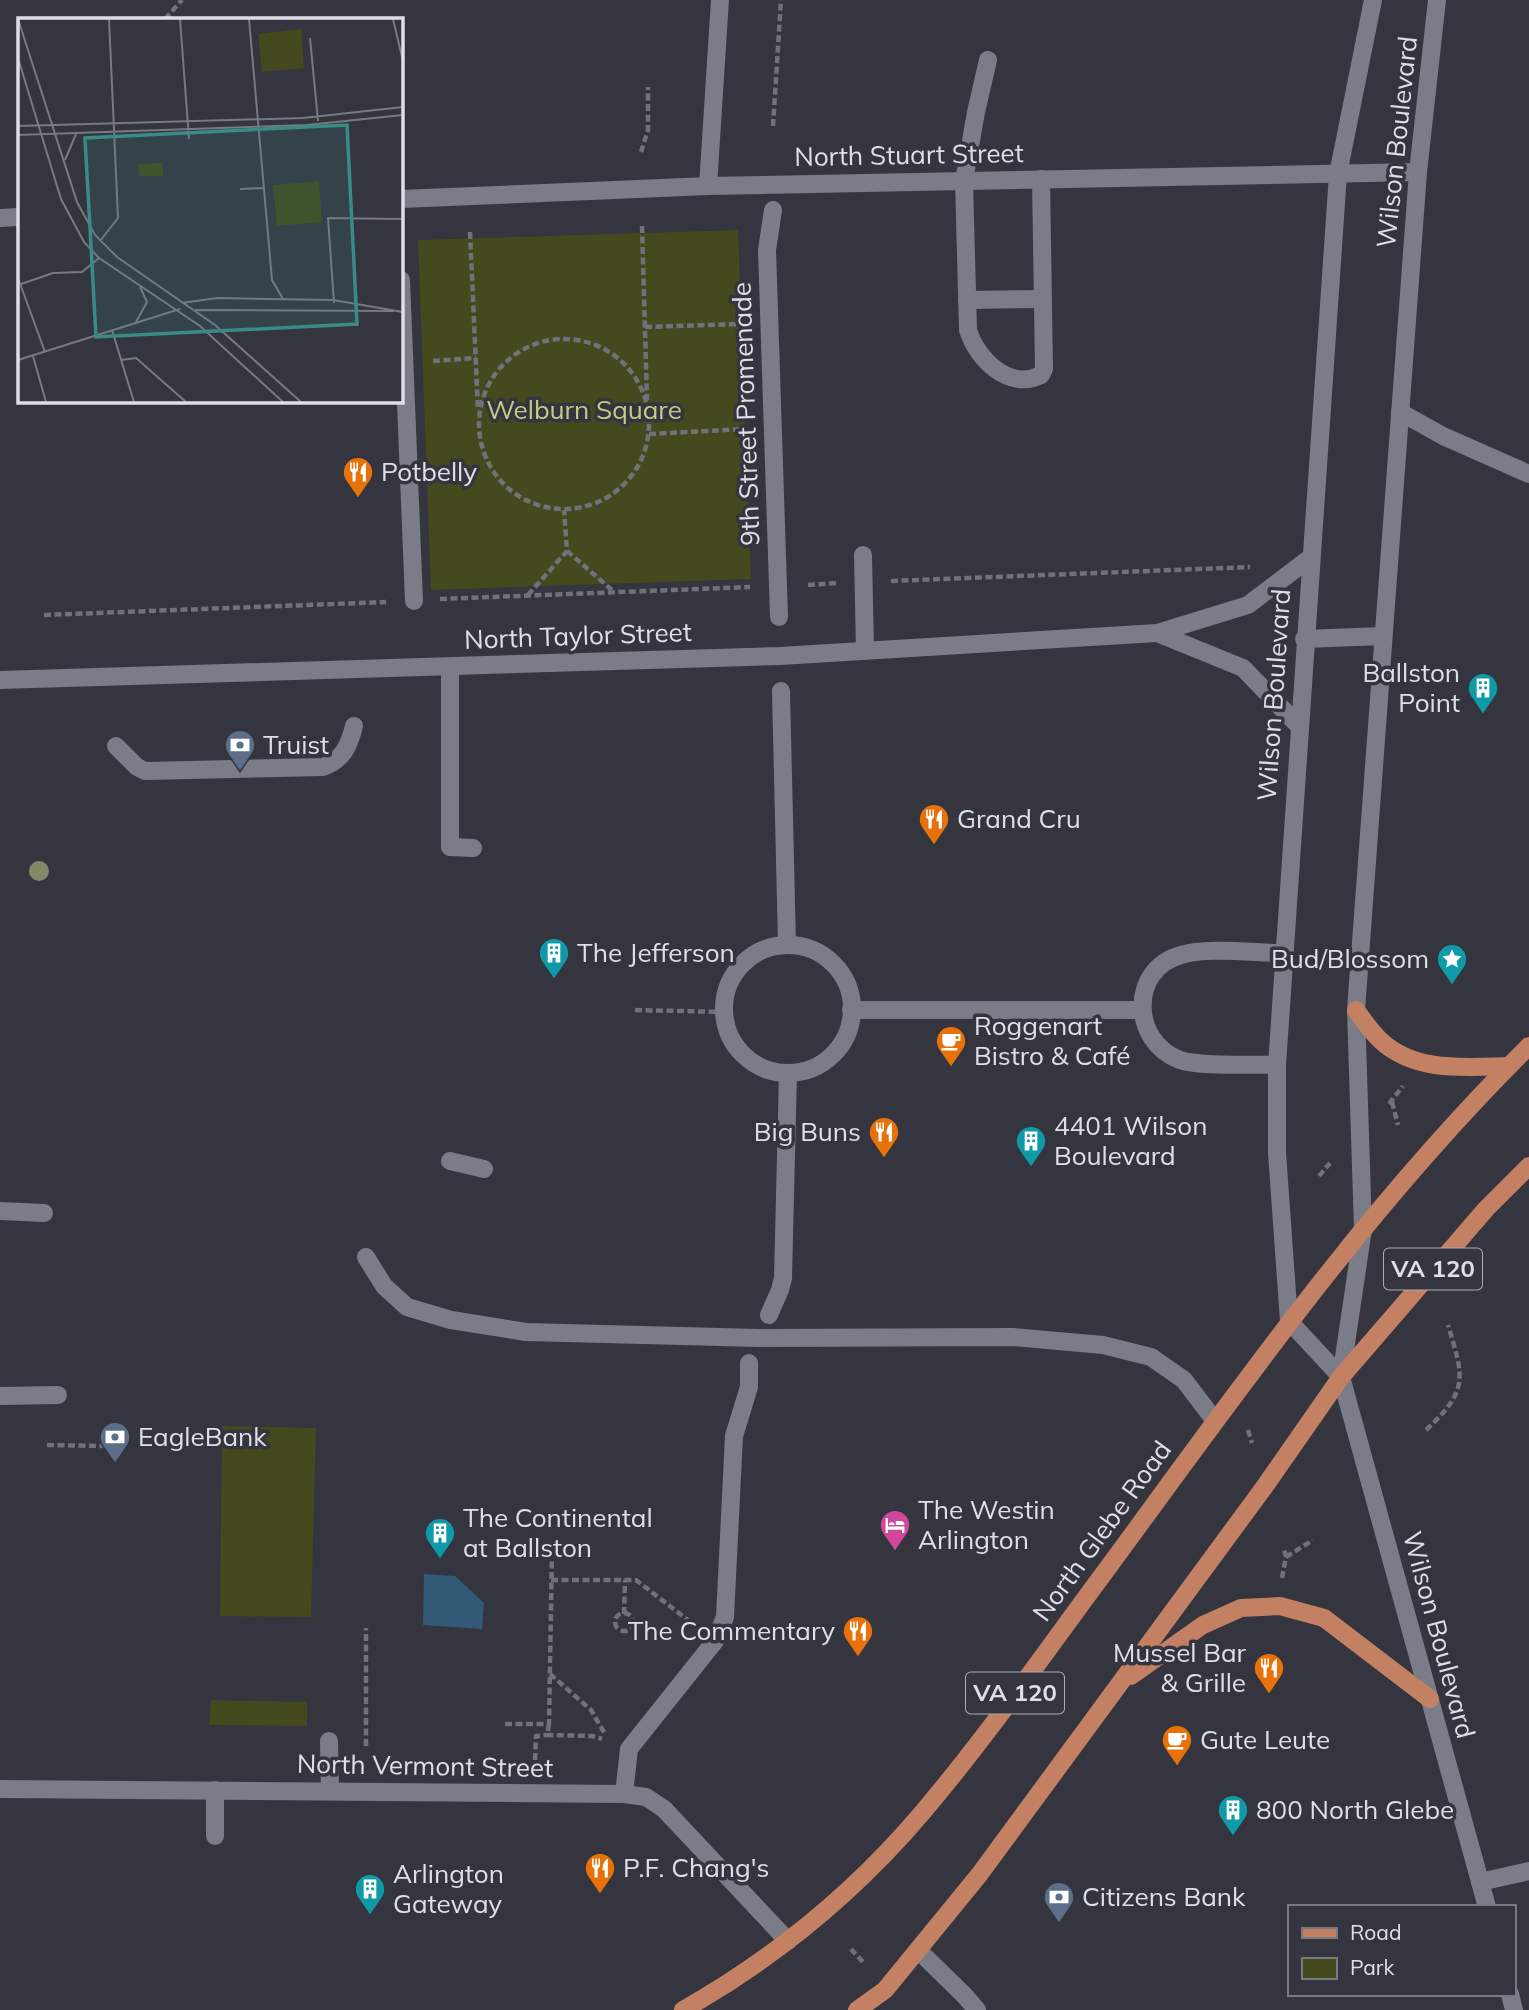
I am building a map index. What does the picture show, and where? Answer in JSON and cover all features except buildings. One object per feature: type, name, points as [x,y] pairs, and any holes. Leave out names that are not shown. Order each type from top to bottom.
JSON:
[{"type":"main road","points":[[1356,1010],[1380,1040],[1418,1062],[1450,1068],[1509,1066]]},
{"type":"main road","name":"North Glebe Road","points":[[683,2010],[746,1973],[788,1941],[849,1889],[921,1815],[980,1741],[1289,1321],[1363,1229],[1480,1094],[1529,1046]]},
{"type":"main road","name":"VA 120","points":[[857,2010],[885,1990],[979,1875],[1265,1486],[1341,1377],[1486,1209],[1529,1166]]},
{"type":"main road","points":[[1117,1686],[1203,1625],[1241,1608],[1280,1605],[1324,1618],[1430,1699]]},
{"type":"street","points":[[708,186],[720,0]]},
{"type":"street","name":"Wilson Boulevard","points":[[1341,1377],[1289,1321],[1277,1153],[1277,1065],[1298,725],[1338,174],[1373,0]]},
{"type":"street","name":"Wilson Boulevard","points":[[1437,0],[1418,172],[1356,1010],[1363,1229],[1341,1377],[1486,1905]]},
{"type":"street","points":[[988,60],[964,181],[968,330],[973,345],[1005,377],[1021,381],[1041,375],[1044,369],[1041,179]]},
{"type":"street","name":"North Stuart Street","points":[[402,199],[708,186],[1418,172]]},
{"type":"street","name":"9th Street Promenade","points":[[773,210],[767,250],[779,617]]},
{"type":"street","points":[[0,218],[18,217]]},
{"type":"street","points":[[967,300],[1044,299]]},
{"type":"street","points":[[402,300],[414,601]]},
{"type":"street","points":[[1400,412],[1443,436],[1529,474]]},
{"type":"street","points":[[863,555],[865,651]]},
{"type":"street","name":"North Taylor Street","points":[[0,680],[766,657],[1157,633],[1248,605],[1310,558]]},
{"type":"street","name":"North Taylor Street","points":[[1157,633],[1243,668],[1298,725]]},
{"type":"street","points":[[1304,639],[1383,636]]},
{"type":"street","points":[[450,667],[450,847],[474,848]]},
{"type":"street","points":[[781,691],[787,945]]},
{"type":"street","points":[[116,746],[137,767],[145,771],[323,767],[335,763],[345,752],[354,726]]},
{"type":"street","points":[[787,945],[809,948],[828,959],[842,976],[851,997],[847,1033],[837,1050],[824,1062],[788,1073],[769,1070],[752,1062],[738,1049],[729,1032],[724,1012],[726,993],[734,974],[748,958],[766,949],[787,945]]},
{"type":"street","points":[[1277,1065],[1183,1061],[1168,1055],[1156,1045],[1144,1025],[1142,999],[1156,970],[1168,960],[1182,954],[1284,953]]},
{"type":"street","points":[[851,1010],[1142,1010]]},
{"type":"street","points":[[769,1315],[783,1278],[788,1073]]},
{"type":"street","points":[[450,1161],[484,1170]]},
{"type":"street","points":[[0,1212],[44,1213]]},
{"type":"street","points":[[366,1257],[384,1286],[407,1307],[451,1320],[526,1332],[759,1338],[1013,1337],[1103,1345],[1151,1357],[1184,1380],[1215,1421]]},
{"type":"street","points":[[624,1794],[629,1748],[715,1641],[726,1617],[734,1436],[749,1387],[749,1363]]},
{"type":"street","points":[[0,1396],[58,1395]]},
{"type":"street","points":[[329,1741],[330,1791]]},
{"type":"street","name":"North Vermont Street","points":[[0,1789],[624,1794],[646,1797],[656,1802],[788,1941]]},
{"type":"street","points":[[215,1790],[215,1836]]},
{"type":"street","points":[[1480,1882],[1529,1871]]},
{"type":"street","points":[[919,1951],[976,2010]]},
{"type":"path","points":[[166,18],[183,0]]},
{"type":"path","points":[[773,126],[781,0]]},
{"type":"path","points":[[641,152],[648,130],[648,87]]},
{"type":"path","points":[[470,232],[480,443],[488,464],[502,484],[520,498],[541,507],[564,510],[589,506],[611,496],[630,479],[643,458],[649,434],[642,226]]},
{"type":"path","points":[[645,327],[769,323]]},
{"type":"path","points":[[479,420],[483,397],[493,377],[508,359],[527,347],[549,340],[571,339],[593,344],[614,354],[630,370],[642,389],[648,411]]},
{"type":"path","points":[[405,362],[476,358]]},
{"type":"path","points":[[649,434],[773,428]]},
{"type":"path","points":[[564,510],[567,551],[614,593]]},
{"type":"path","points":[[527,596],[567,551]]},
{"type":"path","points":[[44,615],[1251,567]]},
{"type":"path","points":[[635,1010],[724,1012]]},
{"type":"path","points":[[1398,1125],[1392,1102],[1407,1079]]},
{"type":"path","points":[[1319,1176],[1332,1161]]},
{"type":"path","points":[[1426,1430],[1445,1412],[1461,1383],[1458,1357],[1448,1325]]},
{"type":"path","points":[[1248,1430],[1252,1443]]},
{"type":"path","points":[[47,1445],[103,1446]]},
{"type":"path","points":[[1286,1556],[1313,1540]]},
{"type":"path","points":[[1281,1582],[1286,1556],[1284,1548]]},
{"type":"path","points":[[547,1735],[552,1549]]},
{"type":"path","points":[[551,1580],[636,1580],[715,1641]]},
{"type":"path","points":[[624,1614],[625,1580]]},
{"type":"path","points":[[624,1614],[632,1618],[633,1623],[631,1628],[623,1631],[616,1626],[616,1620],[624,1614]]},
{"type":"path","points":[[366,1628],[366,1746]]},
{"type":"path","points":[[535,1760],[536,1736],[593,1736],[609,1741],[591,1710],[550,1673]]},
{"type":"path","points":[[505,1724],[549,1724]]},
{"type":"path","points":[[851,1949],[864,1963]]},
{"type":"green space","name":"Welburn Square","points":[[738,230],[751,579],[431,590],[418,240]]},
{"type":"green space","points":[[222,1426],[316,1428],[311,1617],[220,1616]]},
{"type":"green space","points":[[211,1700],[307,1702],[307,1726],[209,1725]]},
{"type":"water","points":[[424,1574],[455,1576],[484,1603],[482,1629],[423,1625]]},
{"type":"place","name":"Potbelly","points":[[358,499]]},
{"type":"place","name":"Ballston Point","points":[[1483,715]]},
{"type":"place","name":"Truist","points":[[240,772]]},
{"type":"place","name":"Grand Cru","points":[[934,846]]},
{"type":"place","name":"The Jefferson","points":[[554,980]]},
{"type":"place","name":"Bud/Blossom","points":[[1452,986]]},
{"type":"place","name":"Roggenart Bistro & Café","points":[[951,1068]]},
{"type":"place","name":"Big Buns","points":[[884,1159]]},
{"type":"place","name":"4401 Wilson Boulevard","points":[[1031,1168]]},
{"type":"place","name":"EagleBank","points":[[115,1464]]},
{"type":"place","name":"The Westin Arlington","points":[[895,1552]]},
{"type":"place","name":"The Continental at Ballston","points":[[440,1560]]},
{"type":"place","name":"The Commentary","points":[[858,1658]]},
{"type":"place","name":"Mussel Bar & Grille","points":[[1269,1695]]},
{"type":"place","name":"Gute Leute","points":[[1177,1767]]},
{"type":"place","name":"800 North Glebe","points":[[1233,1837]]},
{"type":"place","name":"P.F. Chang's","points":[[600,1895]]},
{"type":"place","name":"Arlington Gateway","points":[[370,1916]]},
{"type":"place","name":"Citizens Bank","points":[[1059,1924]]}]
